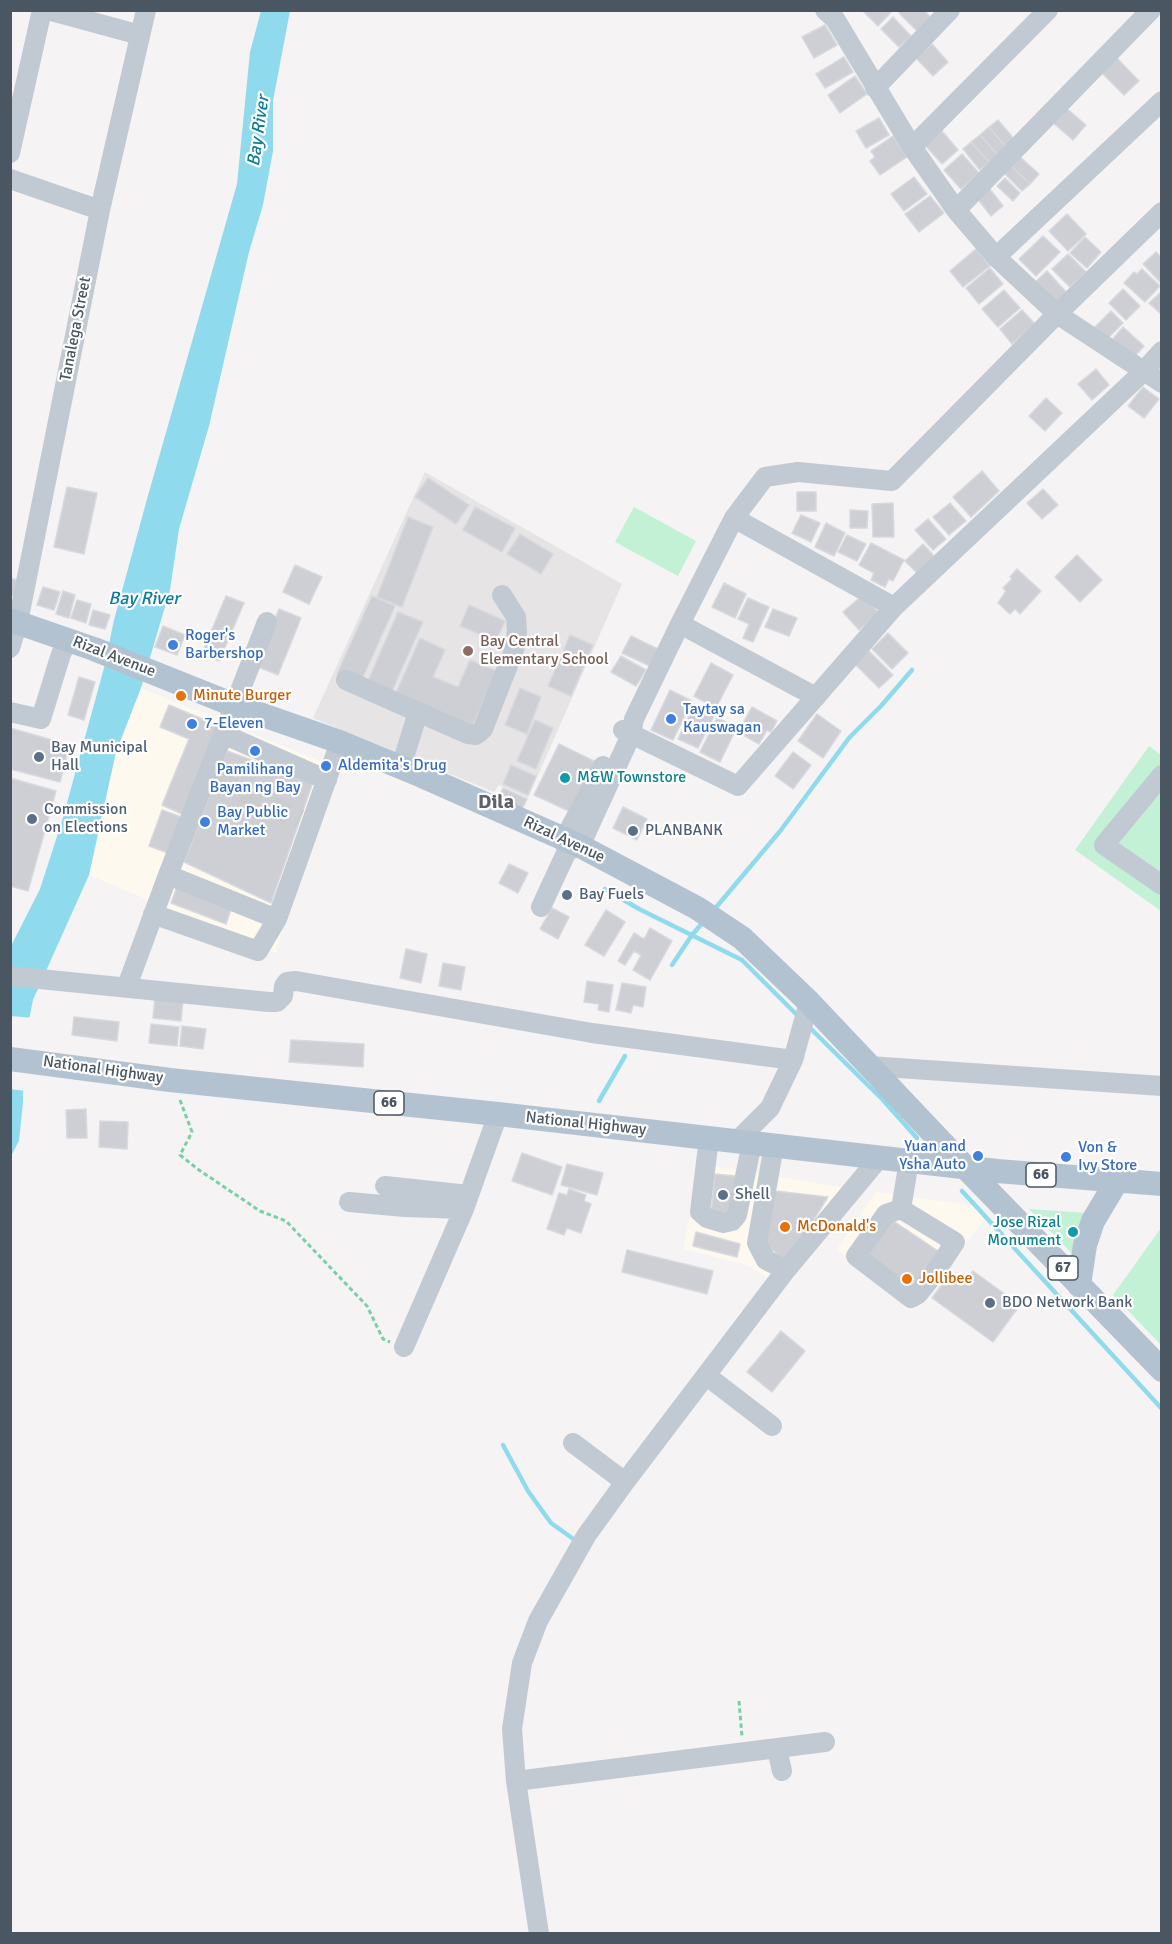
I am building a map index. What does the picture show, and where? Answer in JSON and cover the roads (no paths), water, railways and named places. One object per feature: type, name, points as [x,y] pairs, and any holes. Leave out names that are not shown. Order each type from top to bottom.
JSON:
[{"type":"main road","name":"Rizal Avenue","points":[[14,621],[68,639],[234,705],[340,742],[401,767],[571,845],[697,908],[742,938],[809,1002],[965,1167]]},
{"type":"main road","name":"National Highway","points":[[10,1059],[170,1080],[498,1114],[909,1161],[1161,1184]]},
{"type":"main road","name":"67","points":[[965,1167],[1161,1370]]},
{"type":"main road","points":[[1079,1285],[1084,1245],[1093,1221],[1118,1179]]},
{"type":"street","points":[[10,153],[42,10]]},
{"type":"street","points":[[48,10],[140,35]]},
{"type":"street","name":"Tanalega Street","points":[[10,648],[100,210],[146,10]]},
{"type":"street","points":[[875,88],[950,10]]},
{"type":"street","points":[[912,147],[1048,10]]},
{"type":"street","points":[[956,210],[1151,10]]},
{"type":"street","points":[[834,13],[875,88],[912,147],[956,210],[996,257],[1057,314],[1161,383]]},
{"type":"street","points":[[996,257],[1161,101]]},
{"type":"street","points":[[10,179],[100,210]]},
{"type":"street","points":[[541,907],[734,518],[765,477],[798,472],[892,481],[1161,212]]},
{"type":"street","points":[[629,728],[738,786],[894,606],[1143,372],[1161,351]]},
{"type":"street","points":[[734,518],[894,606]]},
{"type":"street","points":[[346,680],[468,734],[476,735],[483,729],[514,651],[517,632],[516,617],[502,595]]},
{"type":"street","points":[[127,986],[168,875],[212,778],[223,734],[267,622]]},
{"type":"street","points":[[680,624],[816,697]]},
{"type":"street","points":[[10,712],[41,719],[61,654],[68,639]]},
{"type":"street","points":[[401,767],[418,712]]},
{"type":"street","points":[[223,734],[327,780]]},
{"type":"street","points":[[153,914],[258,951],[277,920],[305,822],[327,780],[340,742]]},
{"type":"street","points":[[1161,775],[1104,845],[1161,885]]},
{"type":"street","points":[[168,875],[277,920]]},
{"type":"street","points":[[10,976],[277,1002],[283,996],[287,982],[296,981],[592,1033],[793,1060]]},
{"type":"street","points":[[709,1138],[700,1212],[707,1218],[723,1223],[732,1221],[737,1215],[754,1143],[793,1060],[809,1002]]},
{"type":"street","points":[[869,1066],[1161,1086]]},
{"type":"street","points":[[404,1347],[466,1202],[498,1114]]},
{"type":"street","points":[[754,1143],[756,1243],[766,1260],[786,1270]]},
{"type":"street","points":[[538,1934],[516,1781],[512,1729],[522,1663],[538,1621],[586,1536],[625,1482],[786,1270],[880,1157]]},
{"type":"street","points":[[901,1209],[909,1161]]},
{"type":"street","points":[[384,1186],[466,1202]]},
{"type":"street","points":[[349,1202],[405,1207],[466,1202]]},
{"type":"street","points":[[901,1209],[955,1242],[934,1274],[918,1294],[911,1298],[856,1256],[886,1214],[901,1209]]},
{"type":"street","points":[[707,1376],[772,1426]]},
{"type":"street","points":[[573,1443],[625,1482]]},
{"type":"street","points":[[516,1781],[825,1743]]},
{"type":"street","points":[[777,1749],[782,1771]]},
{"type":"water","name":"Bay River","points":[[261,11],[290,11],[273,101],[273,151],[263,205],[249,252],[209,426],[179,529],[170,590],[141,688],[116,752],[89,875],[33,1000],[24,1044],[23,1102],[19,1141],[11,1156],[11,946],[40,889],[62,821],[147,499],[237,184],[250,52]]},
{"type":"waterway","points":[[713,911],[781,830],[849,738],[912,670]]},
{"type":"waterway","points":[[605,889],[639,909],[742,960],[800,1018]]},
{"type":"waterway","points":[[672,965],[704,921]]},
{"type":"waterway","points":[[808,1026],[882,1099],[917,1138]]},
{"type":"waterway","points":[[599,1101],[625,1056]]},
{"type":"waterway","points":[[962,1191],[1162,1409]]},
{"type":"waterway","points":[[503,1445],[528,1491],[551,1523],[572,1538]]},
{"type":"tunnel","points":[[216,780],[300,819]]},
{"type":"place","name":"Roger's Barbershop","points":[[173,645]]},
{"type":"place","name":"Bay Central Elementary School","points":[[468,651]]},
{"type":"place","name":"Minute Burger","points":[[181,696]]},
{"type":"place","name":"Taytay sa Kauswagan","points":[[671,719]]},
{"type":"place","name":"7-Eleven","points":[[192,724]]},
{"type":"place","name":"Pamilihang Bayan ng Bay","points":[[255,751]]},
{"type":"place","name":"Bay Municipal Hall","points":[[39,757]]},
{"type":"place","name":"Aldemita's Drug","points":[[326,766]]},
{"type":"place","name":"M&W Townstore","points":[[565,778]]},
{"type":"place","name":"Commission on Elections","points":[[32,819]]},
{"type":"place","name":"Bay Public Market","points":[[205,822]]},
{"type":"place","name":"PLANBANK","points":[[633,831]]},
{"type":"place","name":"Bay Fuels","points":[[567,895]]},
{"type":"place","name":"Yuan and Ysha Auto","points":[[978,1156]]},
{"type":"place","name":"Von & Ivy Store","points":[[1066,1157]]},
{"type":"place","name":"Shell","points":[[723,1195]]},
{"type":"place","name":"McDonald's","points":[[785,1227]]},
{"type":"place","name":"Jose Rizal Monument","points":[[1073,1232]]},
{"type":"place","name":"Jollibee","points":[[907,1279]]},
{"type":"place","name":"BDO Network Bank","points":[[990,1303]]},
{"type":"district","name":"Dila","points":[[496,803]]}]
